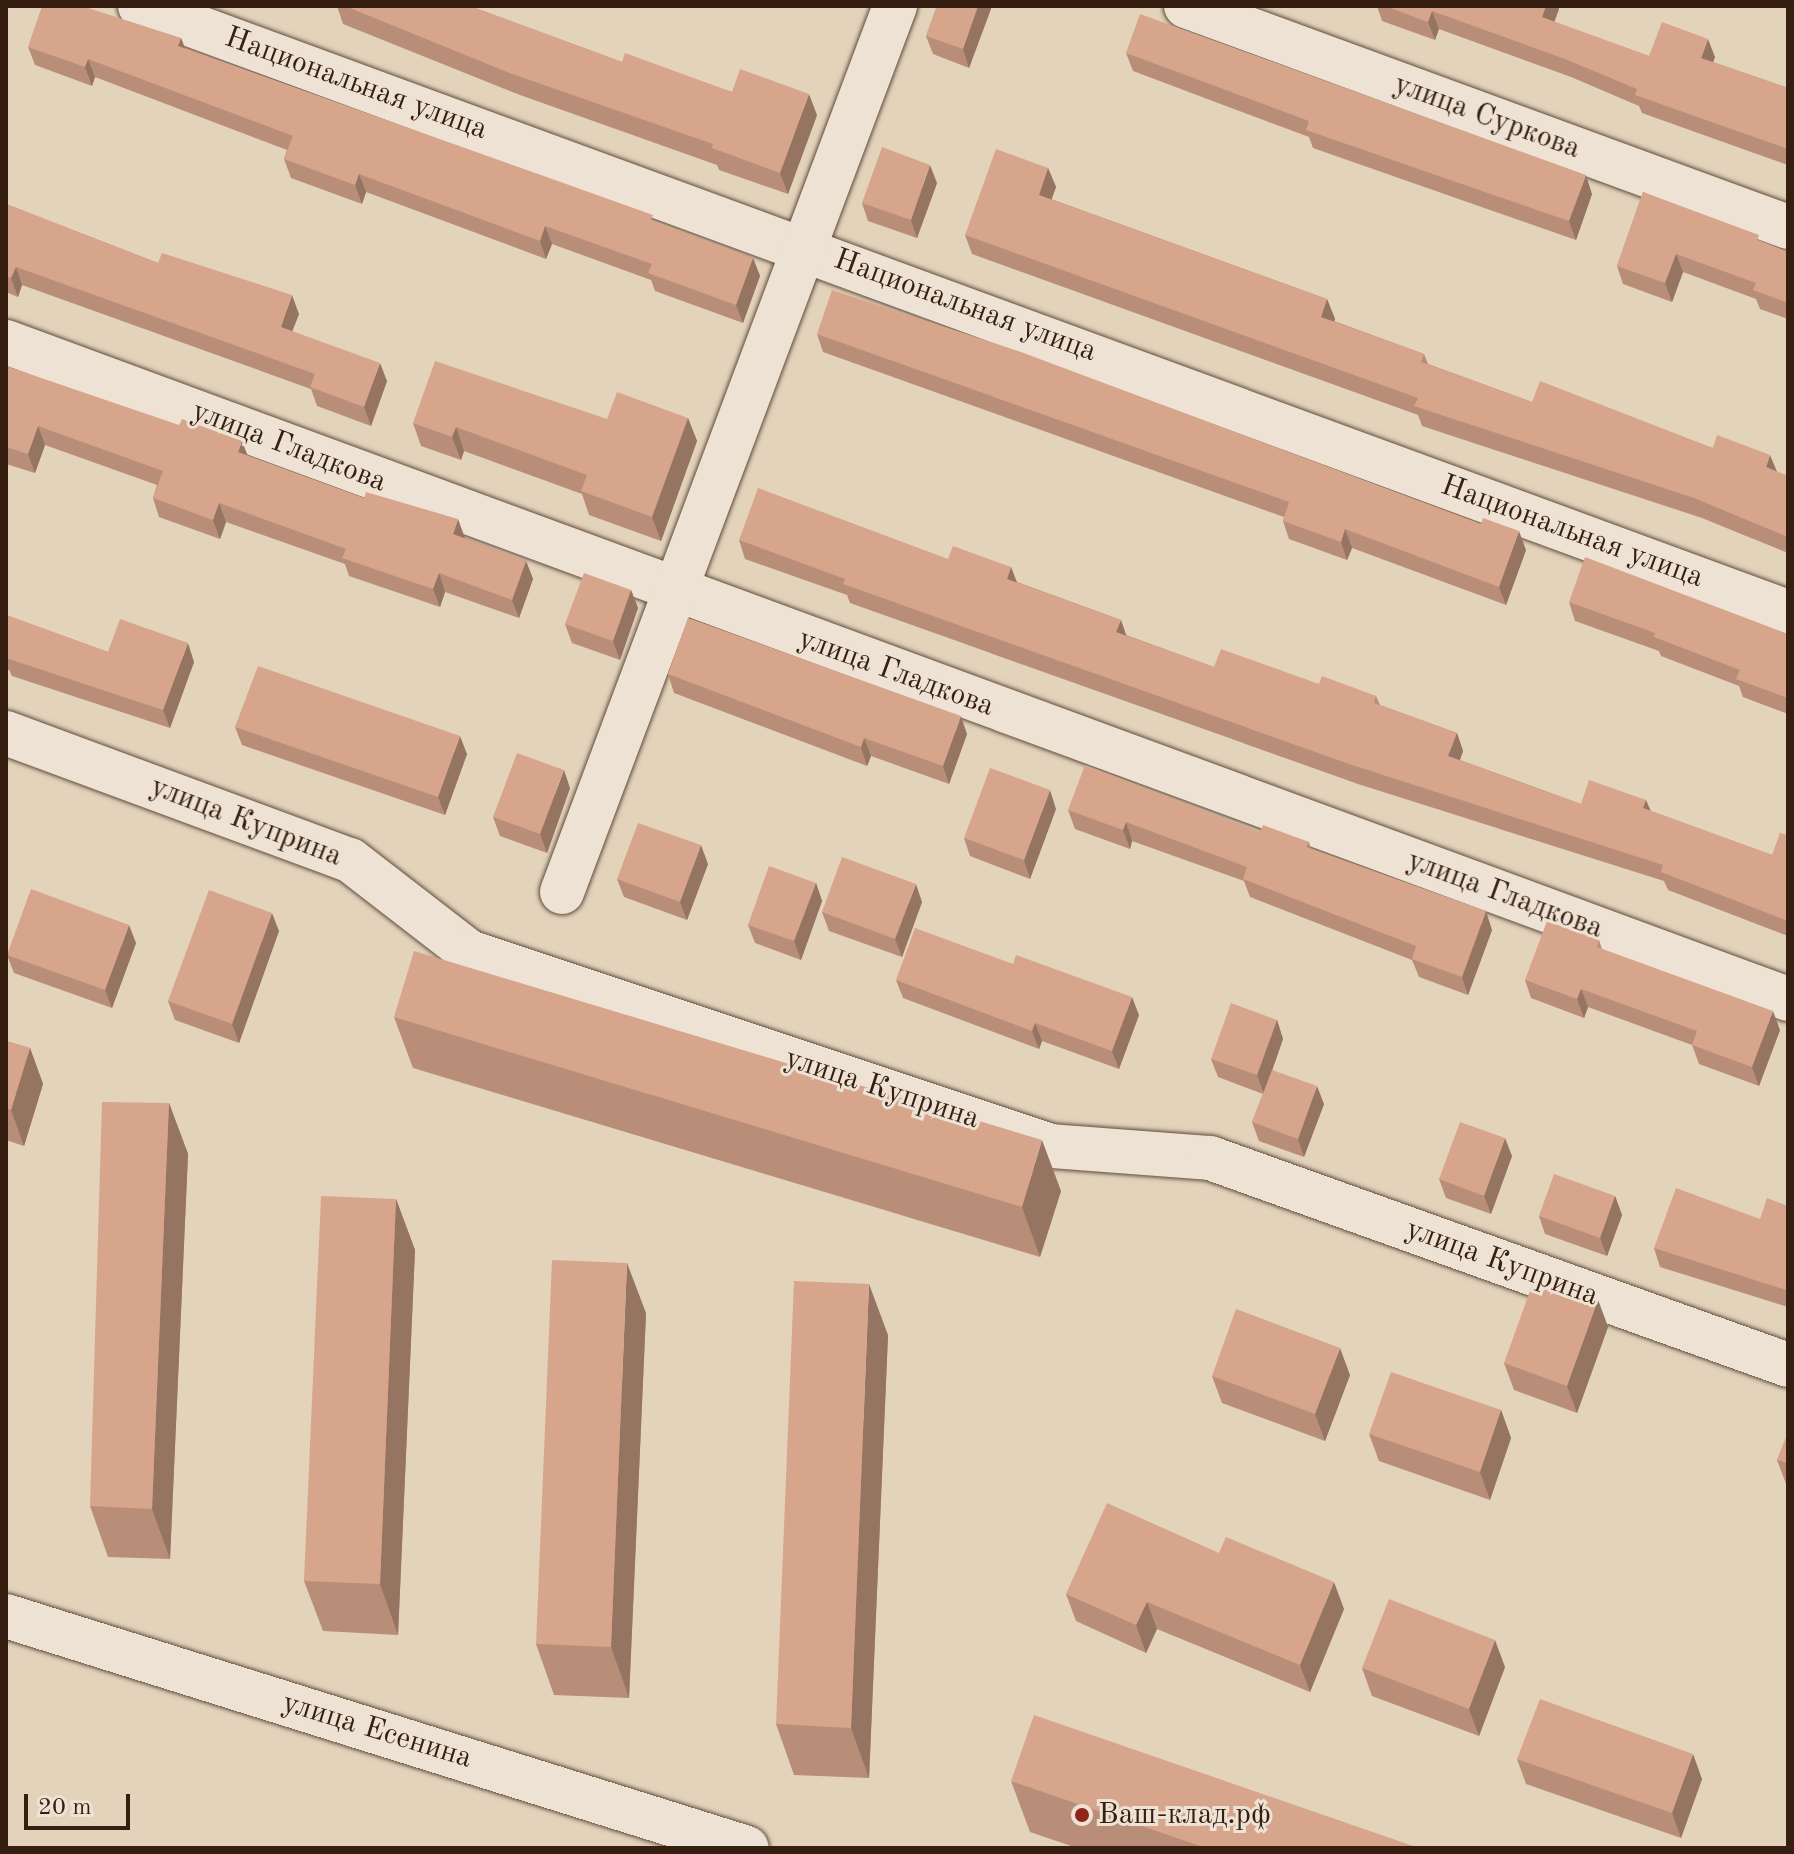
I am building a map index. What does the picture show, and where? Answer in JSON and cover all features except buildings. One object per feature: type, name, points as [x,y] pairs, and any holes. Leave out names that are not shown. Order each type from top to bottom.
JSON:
[{"type":"street","name":"Национальная улица","points":[[140,6],[807,247],[1788,612]]},
{"type":"street","points":[[562,892],[807,247],[895,6]]},
{"type":"street","name":"улица Суркова","points":[[1186,6],[1788,227]]},
{"type":"street","name":"улица Гладкова","points":[[6,342],[674,592],[1788,999]]},
{"type":"street","name":"улица Куприна","points":[[6,733],[350,860],[469,952],[1051,1146],[1210,1158],[1788,1365]]},
{"type":"street","name":"улица Есенина","points":[[6,1616],[747,1848]]},
{"type":"place","name":"Ваш-клад.рф","points":[[1082,1815]]}]
